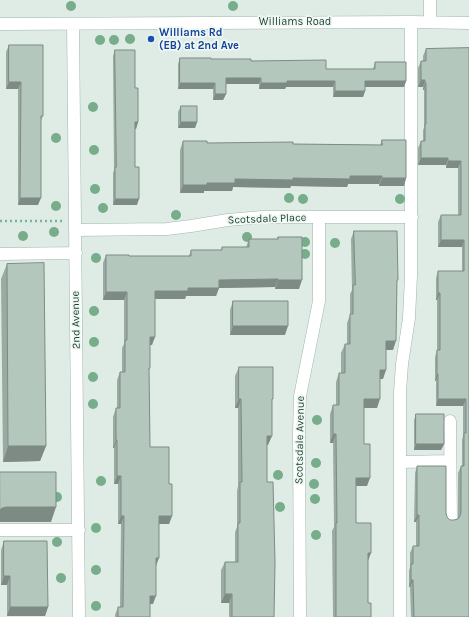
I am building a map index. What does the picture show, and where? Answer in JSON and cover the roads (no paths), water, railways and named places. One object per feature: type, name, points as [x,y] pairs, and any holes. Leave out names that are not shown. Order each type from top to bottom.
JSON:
[{"type":"street","points":[[430,0],[430,22]]},
{"type":"street","points":[[400,617],[400,386],[412,276],[412,22]]},
{"type":"street","name":"Williams Road","points":[[0,24],[469,23]]},
{"type":"street","name":"2nd Avenue","points":[[73,24],[79,617]]},
{"type":"street","name":"Scotsdale Place","points":[[75,225],[156,230],[262,217],[412,217]]},
{"type":"street","name":"Scotsdale Avenue","points":[[300,617],[300,396],[319,301],[319,217]]},
{"type":"street","points":[[0,254],[76,253]]},
{"type":"street","points":[[450,421],[451,520]]},
{"type":"street","points":[[400,462],[450,462]]},
{"type":"street","points":[[0,530],[79,530]]},
{"type":"place","name":"Williams Rd (EB) at 2nd Ave","points":[[151,39]]}]
